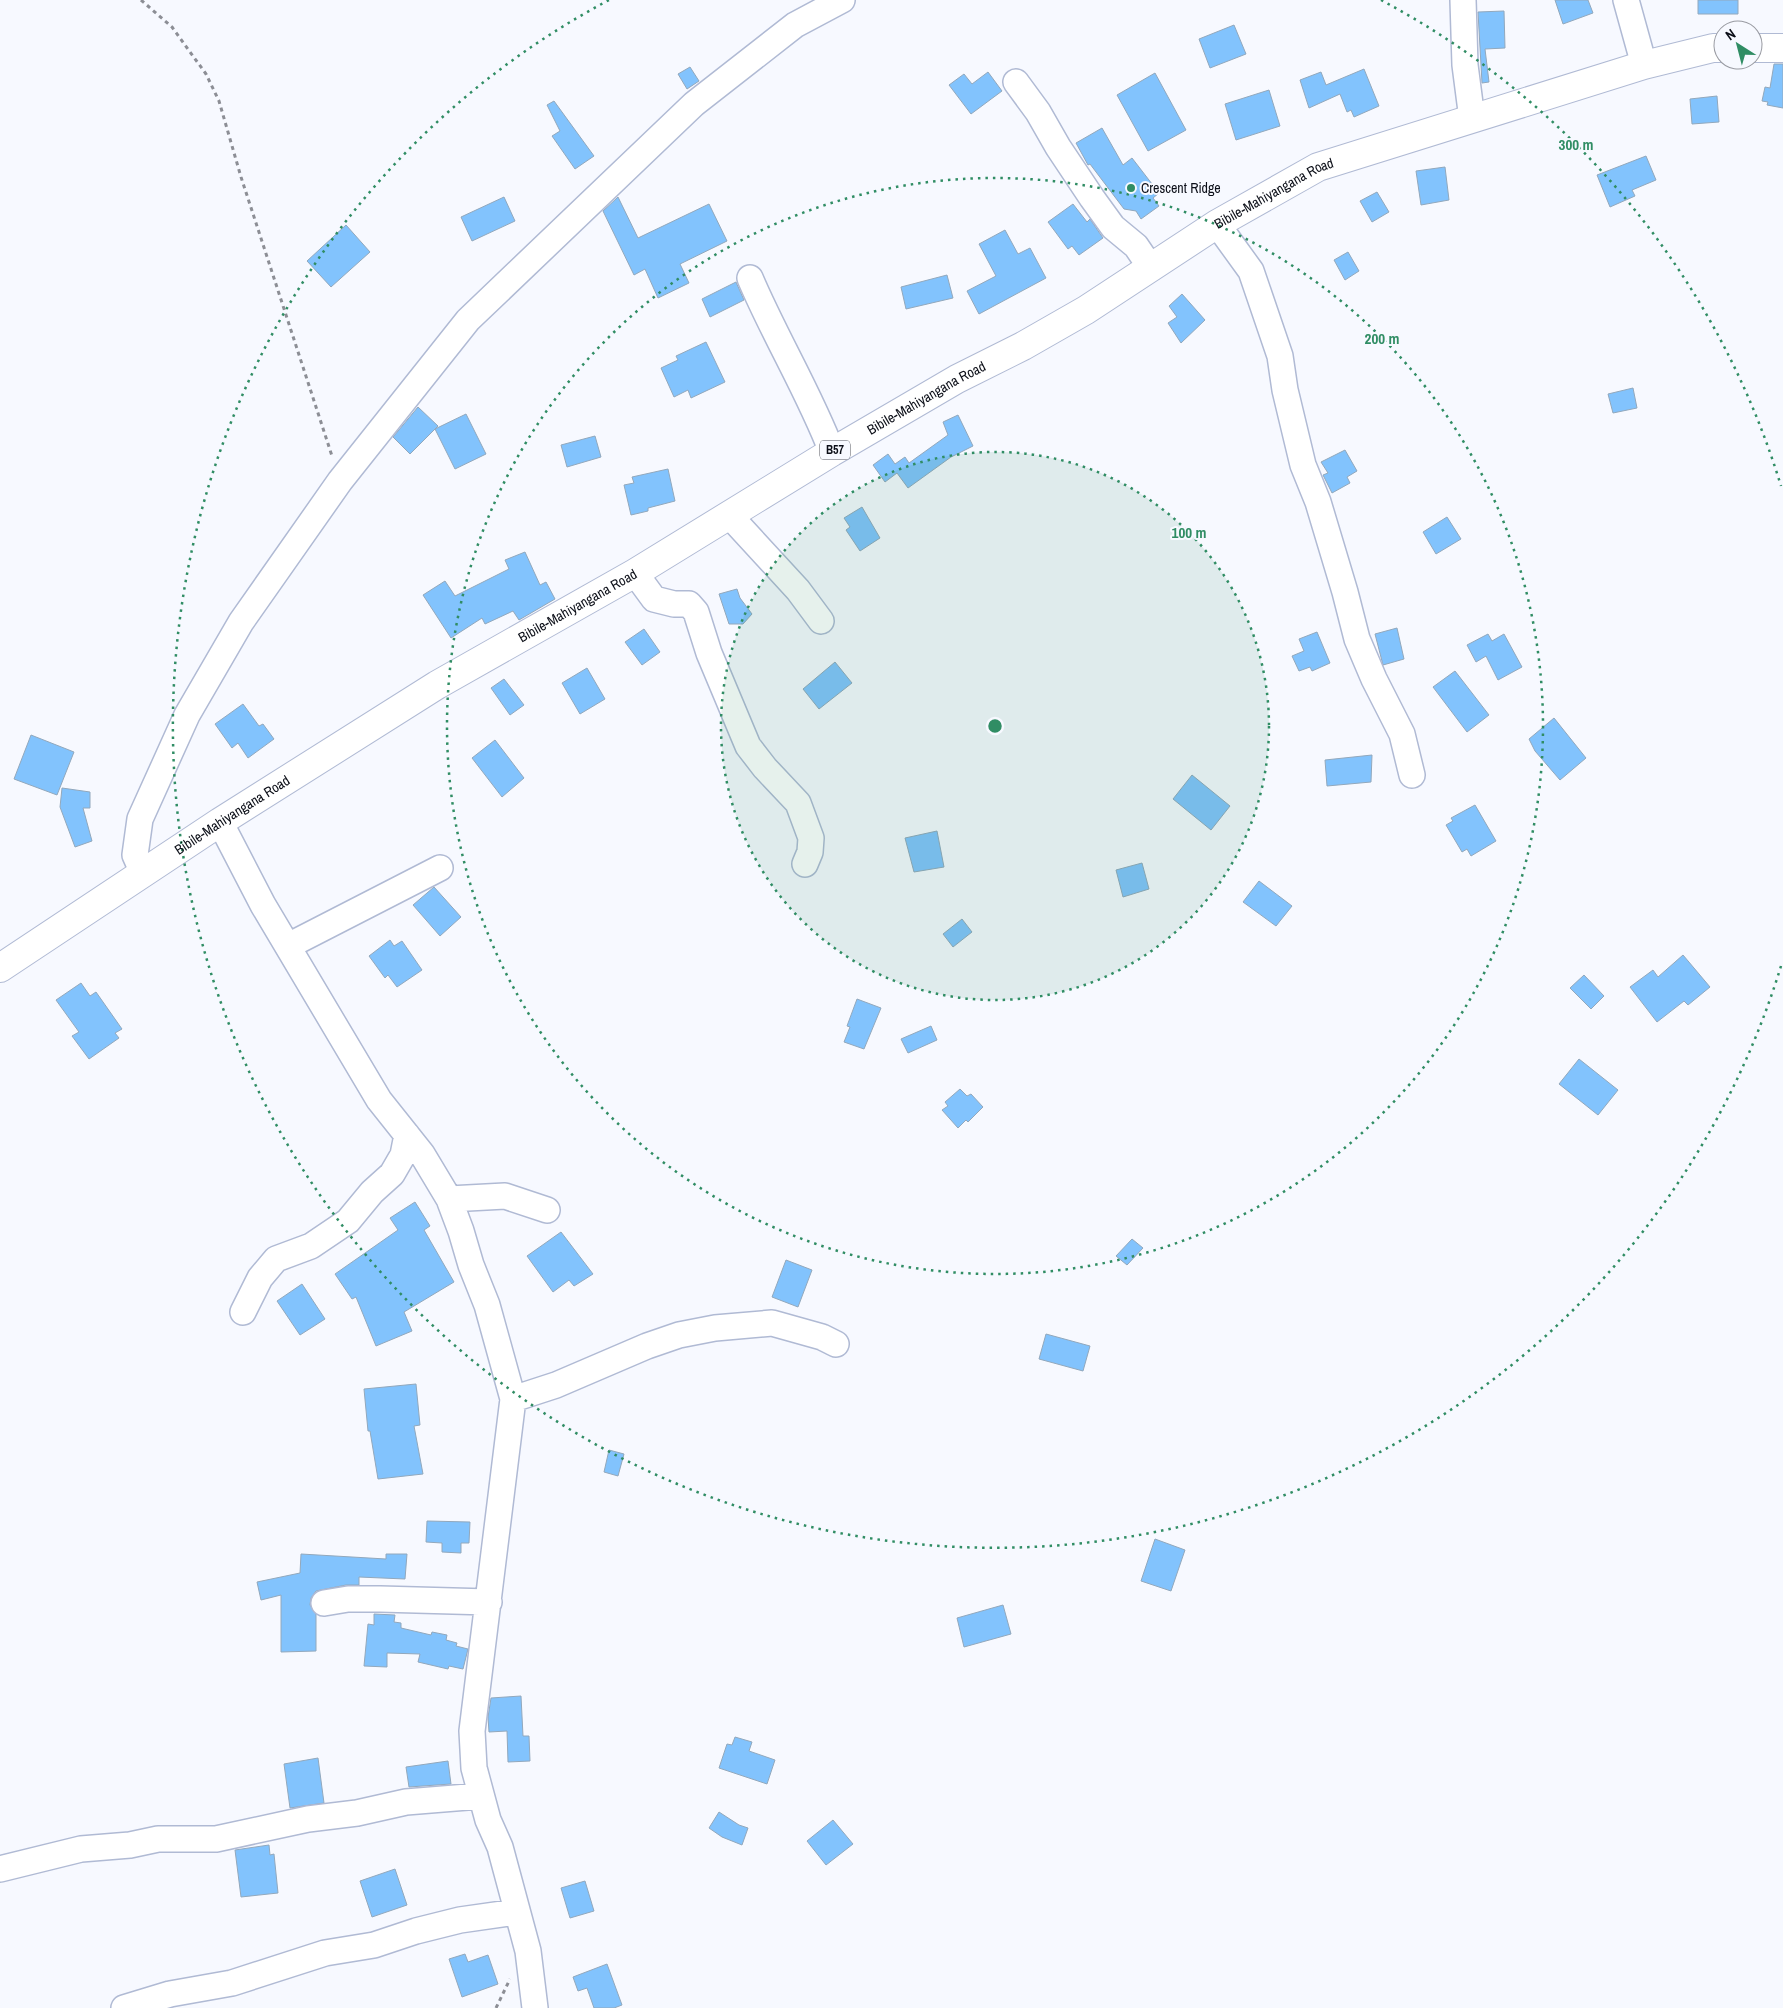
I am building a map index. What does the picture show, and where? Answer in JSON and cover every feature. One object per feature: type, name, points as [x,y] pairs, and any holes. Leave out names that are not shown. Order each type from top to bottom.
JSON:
[{"type":"main road","name":"Bibile-Mahiyangana Road","points":[[0,968],[220,822],[437,685],[635,573],[832,452],[957,379],[1023,346],[1086,310],[1217,224],[1318,167],[1644,65],[1713,48]]},
{"type":"main road","points":[[1763,48],[1783,48]]},
{"type":"street","points":[[143,873],[135,855],[140,819],[187,716],[241,622],[340,481],[468,320],[694,104],[794,25],[842,0]]},
{"type":"street","points":[[1463,0],[1464,65],[1472,119]]},
{"type":"street","points":[[1626,0],[1644,65]]},
{"type":"street","points":[[1016,82],[1038,112],[1058,147],[1113,227],[1136,246],[1151,268]]},
{"type":"street","points":[[1217,224],[1251,272],[1280,356],[1285,390],[1303,465],[1318,502],[1357,639],[1402,734],[1412,775]]},
{"type":"street","points":[[750,278],[764,311],[802,382],[832,452]]},
{"type":"street","points":[[729,515],[798,590],[821,620]]},
{"type":"street","points":[[635,573],[654,599],[674,604],[689,604],[696,612],[709,653],[748,746],[764,768],[798,803],[812,838],[810,852],[804,864]]},
{"type":"street","points":[[220,822],[241,865],[379,1100],[422,1154],[449,1199],[461,1231],[470,1265],[487,1305],[513,1399],[504,1483],[492,1556],[472,1731],[474,1768],[480,1796],[500,1847],[528,1951],[535,2008]]},
{"type":"street","points":[[288,946],[440,868]]},
{"type":"street","points":[[243,1312],[260,1278],[276,1259],[311,1246],[348,1221],[372,1192],[392,1174],[403,1155],[407,1135]]},
{"type":"street","points":[[449,1199],[505,1196],[547,1210]]},
{"type":"street","points":[[513,1399],[556,1385],[663,1340],[715,1328],[772,1323],[822,1337],[836,1344]]},
{"type":"street","points":[[324,1602],[348,1599],[380,1599],[488,1602]]},
{"type":"street","points":[[0,1869],[81,1849],[130,1845],[158,1839],[216,1838],[308,1819],[357,1813],[406,1802],[480,1796]]},
{"type":"street","points":[[124,2008],[170,1994],[232,1982],[325,1953],[374,1945],[416,1931],[460,1920],[517,1912]]},
{"type":"path","points":[[141,0],[172,27],[206,74],[219,101],[241,177],[340,481]]},
{"type":"building","points":[[1555,0],[1588,0],[1593,13],[1563,24]]},
{"type":"building","points":[[1698,0],[1738,0],[1738,14],[1698,14]]},
{"type":"building","points":[[1504,11],[1505,48],[1485,49],[1489,82],[1482,83],[1478,12]]},
{"type":"building","points":[[1234,25],[1246,54],[1210,68],[1199,39]]},
{"type":"building","points":[[1774,64],[1783,64],[1783,108],[1767,105],[1768,102],[1762,101],[1765,87],[1770,88]]},
{"type":"building","points":[[690,67],[699,81],[687,89],[678,74]]},
{"type":"building","points":[[1364,69],[1379,106],[1354,117],[1351,110],[1347,112],[1340,94],[1309,108],[1300,80],[1321,72],[1326,85]]},
{"type":"building","points":[[988,72],[1002,91],[971,114],[949,85],[964,74],[972,84]]},
{"type":"building","points":[[1155,73],[1186,130],[1148,151],[1117,95]]},
{"type":"building","points":[[1269,90],[1280,126],[1236,140],[1225,104]]},
{"type":"building","points":[[1717,96],[1719,122],[1692,124],[1690,99]]},
{"type":"building","points":[[554,101],[594,156],[575,169],[552,136],[560,131],[547,105]]},
{"type":"building","points":[[1102,128],[1123,165],[1132,158],[1159,193],[1153,198],[1159,206],[1141,219],[1136,211],[1124,209],[1090,164],[1088,165],[1076,143]]},
{"type":"building","points":[[1646,156],[1656,180],[1632,190],[1635,196],[1610,207],[1597,175]]},
{"type":"building","points":[[1445,167],[1449,200],[1421,205],[1416,171]]},
{"type":"building","points":[[1377,192],[1389,212],[1372,222],[1360,201]]},
{"type":"building","points":[[504,197],[515,221],[472,241],[461,217]]},
{"type":"building","points":[[618,197],[638,238],[709,204],[727,241],[680,264],[689,283],[658,298],[645,269],[634,275],[603,211]]},
{"type":"building","points":[[1073,204],[1087,222],[1090,219],[1103,238],[1079,255],[1072,246],[1068,249],[1048,222]]},
{"type":"building","points":[[346,225],[370,252],[331,287],[307,261]]},
{"type":"building","points":[[1005,230],[1018,254],[1030,248],[1046,278],[979,314],[967,291],[996,276],[979,244]]},
{"type":"building","points":[[1348,252],[1359,271],[1345,280],[1334,260]]},
{"type":"building","points":[[947,275],[953,298],[906,309],[901,287]]},
{"type":"building","points":[[736,282],[744,300],[710,317],[702,299]]},
{"type":"building","points":[[1182,294],[1205,320],[1181,343],[1168,323],[1177,317],[1169,306]]},
{"type":"building","points":[[706,342],[725,382],[691,398],[688,390],[674,397],[661,368],[678,360],[676,356]]},
{"type":"building","points":[[1633,388],[1637,408],[1613,413],[1608,394]]},
{"type":"building","points":[[418,407],[438,426],[410,454],[393,437]]},
{"type":"building","points":[[466,414],[486,454],[455,469],[435,429]]},
{"type":"building","points":[[958,415],[973,446],[951,457],[908,488],[897,473],[885,482],[873,465],[888,454],[895,464],[905,457],[909,463],[948,435],[943,422]]},
{"type":"building","points":[[595,436],[601,457],[567,467],[561,445]]},
{"type":"building","points":[[1345,450],[1357,471],[1347,477],[1350,483],[1332,493],[1323,475],[1328,473],[1321,462]]},
{"type":"building","points":[[668,469],[675,501],[648,508],[648,511],[631,515],[624,485],[634,483],[632,477]]},
{"type":"building","points":[[862,507],[880,538],[860,551],[846,530],[850,527],[844,518]]},
{"type":"building","points":[[1447,517],[1461,539],[1436,554],[1423,532]]},
{"type":"building","points":[[525,552],[540,585],[546,582],[555,599],[519,620],[513,611],[485,624],[482,618],[451,638],[423,595],[445,581],[455,596],[509,569],[505,560]]},
{"type":"building","points":[[737,589],[740,598],[752,614],[743,624],[729,624],[719,594]]},
{"type":"building","points":[[1397,628],[1404,659],[1383,665],[1375,634]]},
{"type":"building","points":[[644,629],[660,652],[642,665],[625,642]]},
{"type":"building","points":[[1317,632],[1330,663],[1312,671],[1310,667],[1299,671],[1292,656],[1304,651],[1299,639]]},
{"type":"building","points":[[1488,634],[1492,641],[1504,634],[1522,667],[1498,680],[1486,656],[1476,662],[1467,645]]},
{"type":"building","points":[[835,662],[852,683],[819,709],[803,689]]},
{"type":"building","points":[[587,668],[605,699],[580,714],[562,683]]},
{"type":"building","points":[[1455,671],[1489,715],[1467,732],[1433,687]]},
{"type":"building","points":[[504,679],[524,705],[510,715],[491,688]]},
{"type":"building","points":[[243,704],[259,726],[263,724],[274,739],[248,758],[238,743],[232,748],[215,724]]},
{"type":"building","points":[[1554,718],[1586,758],[1560,780],[1535,751],[1529,739]]},
{"type":"building","points":[[31,735],[74,752],[57,795],[14,779]]},
{"type":"building","points":[[495,740],[524,778],[502,797],[472,758]]},
{"type":"building","points":[[1372,755],[1371,782],[1327,786],[1325,760]]},
{"type":"building","points":[[1192,775],[1230,806],[1211,830],[1173,799]]},
{"type":"building","points":[[62,788],[90,792],[90,808],[83,808],[92,841],[75,847],[60,807]]},
{"type":"building","points":[[1475,805],[1496,841],[1471,856],[1467,849],[1462,852],[1446,825],[1453,821],[1451,818]]},
{"type":"building","points":[[937,831],[944,867],[914,872],[905,838]]},
{"type":"building","points":[[1142,863],[1149,889],[1123,897],[1116,870]]},
{"type":"building","points":[[1259,881],[1292,906],[1276,926],[1243,902]]},
{"type":"building","points":[[434,887],[461,917],[440,936],[413,905]]},
{"type":"building","points":[[962,919],[972,932],[953,947],[943,934]]},
{"type":"building","points":[[390,940],[394,946],[402,941],[422,970],[397,987],[388,975],[385,978],[369,956]]},
{"type":"building","points":[[1683,955],[1710,987],[1688,1005],[1684,1001],[1657,1022],[1630,987],[1653,970],[1658,977]]},
{"type":"building","points":[[1584,975],[1604,996],[1591,1009],[1570,988]]},
{"type":"building","points":[[81,983],[90,996],[96,992],[122,1029],[115,1033],[119,1038],[89,1059],[72,1036],[79,1032],[56,1000]]},
{"type":"building","points":[[857,999],[881,1008],[864,1049],[844,1042],[850,1027],[847,1026]]},
{"type":"building","points":[[931,1026],[937,1040],[908,1053],[901,1039]]},
{"type":"building","points":[[1579,1059],[1618,1090],[1598,1115],[1559,1084]]},
{"type":"building","points":[[960,1089],[967,1096],[971,1094],[983,1107],[968,1122],[966,1120],[958,1128],[942,1110],[948,1106],[945,1102]]},
{"type":"building","points":[[415,1202],[430,1226],[424,1230],[454,1282],[404,1312],[412,1331],[376,1346],[356,1297],[352,1299],[335,1274],[398,1230],[390,1218]]},
{"type":"building","points":[[561,1232],[593,1274],[574,1286],[569,1280],[553,1292],[527,1256]]},
{"type":"building","points":[[1132,1239],[1143,1248],[1127,1265],[1116,1256]]},
{"type":"building","points":[[786,1260],[812,1270],[798,1307],[772,1297]]},
{"type":"building","points":[[302,1284],[325,1319],[300,1335],[277,1301]]},
{"type":"building","points":[[1046,1334],[1090,1346],[1083,1371],[1039,1359]]},
{"type":"building","points":[[416,1384],[420,1425],[414,1426],[423,1474],[378,1479],[370,1431],[368,1431],[364,1389]]},
{"type":"building","points":[[609,1450],[624,1454],[618,1476],[604,1472]]},
{"type":"building","points":[[427,1521],[470,1522],[469,1543],[461,1543],[461,1553],[442,1552],[442,1543],[426,1542]]},
{"type":"building","points":[[1155,1539],[1185,1550],[1171,1591],[1141,1581]]},
{"type":"building","points":[[301,1554],[386,1559],[386,1554],[407,1554],[405,1579],[359,1577],[359,1585],[346,1585],[316,1591],[311,1598],[310,1605],[316,1614],[316,1651],[281,1652],[281,1595],[261,1600],[257,1582],[300,1573]]},
{"type":"building","points":[[1003,1605],[1011,1634],[964,1647],[957,1618]]},
{"type":"building","points":[[374,1614],[395,1615],[394,1622],[401,1623],[401,1628],[431,1635],[432,1632],[447,1635],[446,1640],[457,1643],[456,1646],[468,1649],[463,1669],[449,1666],[448,1669],[418,1662],[420,1654],[387,1653],[387,1667],[364,1666],[368,1624],[374,1625]]},
{"type":"building","points":[[521,1696],[523,1736],[529,1736],[530,1761],[508,1762],[507,1731],[489,1732],[488,1717],[491,1698]]},
{"type":"building","points":[[735,1737],[752,1742],[749,1751],[775,1760],[767,1784],[719,1768],[727,1744],[732,1745]]},
{"type":"building","points":[[318,1758],[324,1803],[290,1808],[284,1764]]},
{"type":"building","points":[[448,1761],[451,1784],[409,1787],[406,1767]]},
{"type":"building","points":[[719,1812],[739,1825],[748,1828],[742,1845],[722,1837],[709,1828]]},
{"type":"building","points":[[833,1820],[853,1844],[826,1865],[807,1841]]},
{"type":"building","points":[[269,1845],[270,1855],[274,1854],[278,1893],[241,1897],[235,1850]]},
{"type":"building","points":[[395,1869],[407,1905],[372,1917],[360,1881]]},
{"type":"building","points":[[585,1881],[594,1911],[570,1918],[561,1888]]},
{"type":"building","points":[[465,1954],[468,1962],[488,1955],[498,1984],[462,1997],[449,1959]]},
{"type":"building","points":[[607,1964],[622,2005],[614,2008],[594,2008],[587,1988],[578,1991],[573,1977]]},
{"type":"place","name":"Crescent Ridge","points":[[1131,188]]}]
